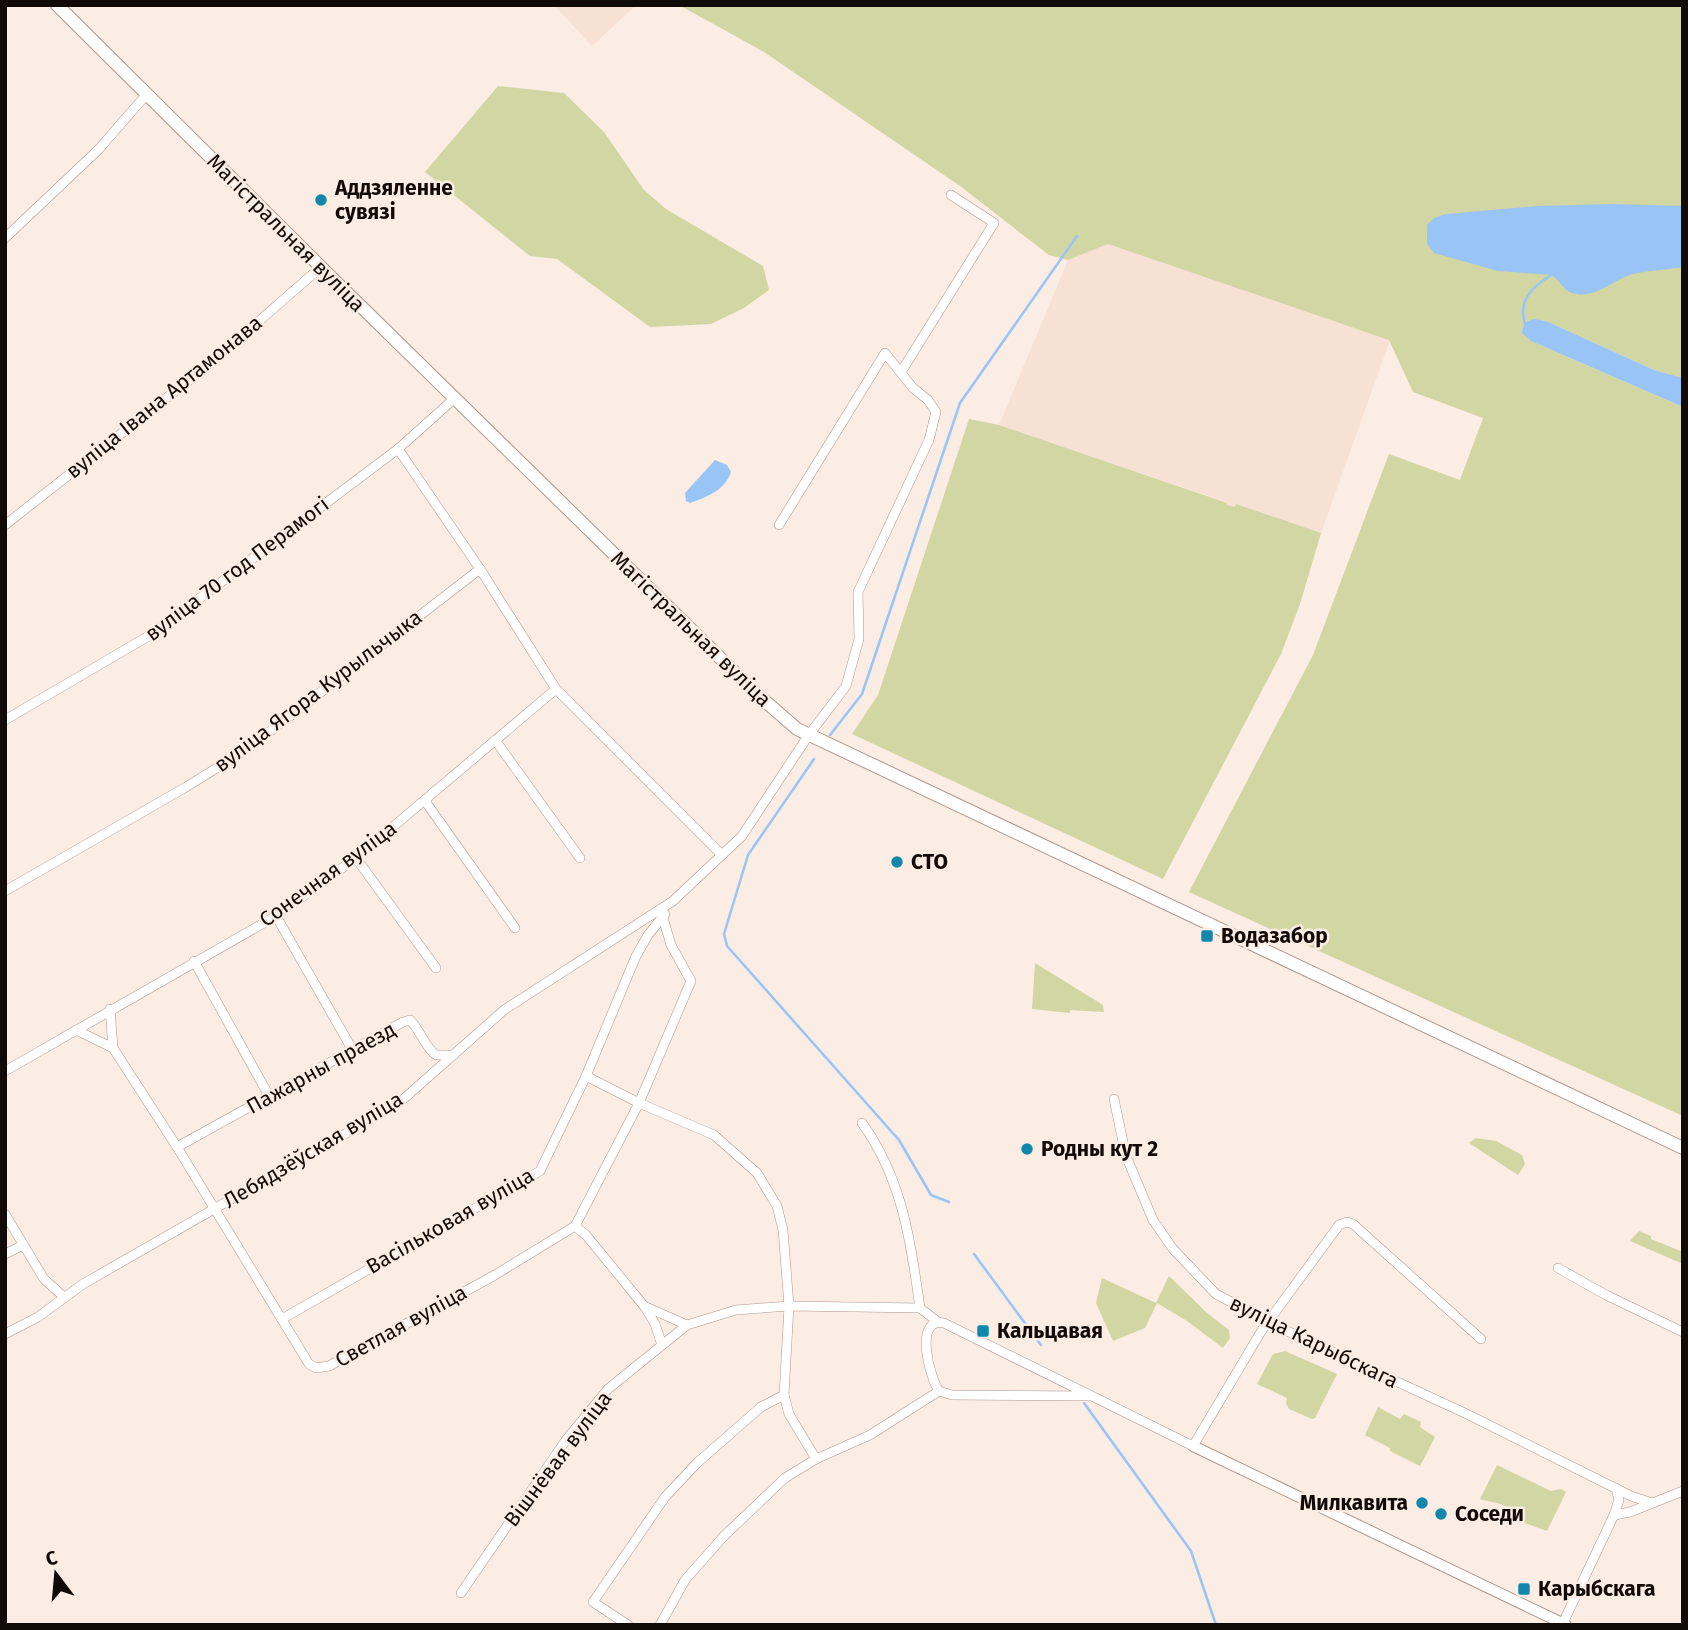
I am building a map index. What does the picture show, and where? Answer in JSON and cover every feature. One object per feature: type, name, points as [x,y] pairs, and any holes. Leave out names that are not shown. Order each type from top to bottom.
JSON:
[{"type":"main road","name":"Магістральная вуліца","points":[[57,5],[758,695],[808,736],[1683,1148]]},
{"type":"street","points":[[5,239],[98,150],[146,95]]},
{"type":"street","points":[[779,525],[885,353],[901,372],[994,223],[951,195]]},
{"type":"street","name":"вуліца Івана Артамонава","points":[[5,525],[211,363],[321,267]]},
{"type":"street","name":"Лебядзёўская вуліца","points":[[5,1334],[399,1103],[504,1010],[673,901],[742,836],[808,736],[846,686],[859,639],[858,592],[929,440],[936,412],[901,372]]},
{"type":"street","name":"вуліца 70 год Перамогі","points":[[5,720],[152,634],[398,449],[455,398]]},
{"type":"street","points":[[398,449],[480,569],[556,689],[722,855]]},
{"type":"street","name":"вуліца Ягора Курыльчыка","points":[[5,891],[246,750],[480,569]]},
{"type":"street","name":"Сонечная вуліца","points":[[5,1071],[276,916],[356,858],[556,689]]},
{"type":"street","points":[[495,740],[580,858]]},
{"type":"street","points":[[425,800],[516,928]]},
{"type":"street","points":[[356,858],[436,968]]},
{"type":"street","name":"Васільковая вуліца","points":[[282,1319],[540,1171],[586,1076],[636,956],[673,901]]},
{"type":"street","points":[[276,916],[352,1049]]},
{"type":"street","points":[[662,1345],[655,1324],[644,1306],[586,1235],[575,1226],[639,1103],[691,981],[671,945],[663,918]]},
{"type":"street","points":[[637,924],[648,935]]},
{"type":"street","points":[[194,961],[270,1096]]},
{"type":"street","points":[[110,1009],[113,1048]]},
{"type":"street","name":"Пажарны праезд","points":[[177,1147],[352,1049],[410,1020],[428,1049],[436,1055],[455,1055]]},
{"type":"street","points":[[76,1030],[113,1048]]},
{"type":"street","name":"Светлая вуліца","points":[[113,1048],[177,1147],[309,1364],[316,1368],[329,1366],[495,1275],[575,1226]]},
{"type":"street","points":[[586,1076],[639,1103],[714,1135],[757,1173],[777,1206],[783,1230],[789,1306],[784,1395],[789,1414],[816,1459]]},
{"type":"street","name":"вуліца Карыбскага","points":[[1114,1099],[1130,1167],[1165,1240],[1216,1294],[1268,1322],[1469,1415],[1631,1496],[1652,1503]]},
{"type":"street","points":[[862,1123],[878,1146],[891,1173],[908,1230],[920,1308],[938,1322],[1564,1624],[1623,1496],[1631,1496],[1636,1503],[1630,1512]]},
{"type":"street","points":[[5,1214],[44,1279],[64,1297]]},
{"type":"street","points":[[1193,1446],[1268,1322],[1339,1226],[1347,1222],[1353,1224],[1481,1339]]},
{"type":"street","points":[[5,1254],[23,1245]]},
{"type":"street","points":[[1558,1268],[1606,1295],[1683,1332]]},
{"type":"street","points":[[644,1306],[687,1325]]},
{"type":"street","name":"Вішнёвая вуліца","points":[[460,1593],[566,1440],[608,1389],[687,1325],[736,1310],[789,1306],[920,1308]]},
{"type":"street","points":[[938,1322],[928,1331],[926,1343],[930,1374],[939,1391],[952,1395],[1090,1396]]},
{"type":"street","points":[[660,1625],[685,1580],[724,1536],[785,1478],[816,1459],[870,1435],[939,1391]]},
{"type":"street","points":[[628,1625],[593,1602],[665,1497],[696,1463],[761,1407],[784,1395]]},
{"type":"street","points":[[1616,1488],[1622,1510],[1630,1512]]},
{"type":"street","points":[[1614,1516],[1683,1491]]},
{"type":"shaded area","points":[[554,5],[636,5],[592,46]]},
{"type":"shaded area","points":[[1108,244],[1390,340],[1321,533],[1236,505],[1226,505],[1226,502],[999,425],[1068,260]]},
{"type":"green space","points":[[679,5],[1683,5],[1683,378],[1654,370],[1546,321],[1527,322],[1522,333],[1540,345],[1683,407],[1683,1116],[1189,892],[1313,655],[1389,454],[1460,480],[1483,418],[1413,392],[1389,340],[1108,244],[1068,260],[1049,255],[960,186],[764,52]]},
{"type":"green space","points":[[498,86],[564,93],[604,132],[644,190],[666,209],[763,266],[769,290],[744,308],[711,324],[650,327],[557,259],[530,256],[425,172]]},
{"type":"green space","points":[[969,419],[999,425],[1227,505],[1235,507],[1236,504],[1321,533],[1300,604],[1281,654],[1163,879],[852,734],[878,695]]},
{"type":"green space","points":[[1035,963],[1103,1005],[1104,1012],[1070,1010],[1070,1013],[1032,1009]]},
{"type":"green space","points":[[1476,1138],[1496,1141],[1522,1155],[1525,1164],[1518,1175],[1469,1143]]},
{"type":"green space","points":[[1639,1231],[1683,1252],[1683,1264],[1630,1241]]},
{"type":"green space","points":[[1169,1276],[1229,1330],[1230,1338],[1223,1348],[1157,1303],[1145,1328],[1113,1341],[1096,1303],[1102,1278],[1156,1303]]},
{"type":"green space","points":[[1285,1351],[1337,1374],[1315,1418],[1289,1409],[1287,1398],[1257,1384],[1273,1354]]},
{"type":"green space","points":[[1378,1407],[1400,1419],[1404,1414],[1421,1422],[1420,1427],[1435,1437],[1420,1466],[1365,1435]]},
{"type":"green space","points":[[1497,1465],[1551,1491],[1561,1489],[1566,1492],[1547,1531],[1508,1517],[1508,1508],[1505,1506],[1480,1499]]},
{"type":"water","points":[[1537,206],[1683,206],[1683,267],[1633,274],[1596,292],[1580,294],[1569,292],[1551,275],[1498,271],[1434,253],[1427,244],[1427,225],[1434,218],[1446,214]]},
{"type":"water","points":[[1533,319],[1546,321],[1654,370],[1683,378],[1683,407],[1531,341],[1522,330],[1524,324]]},
{"type":"water","points":[[715,460],[727,465],[731,472],[724,484],[703,498],[690,503],[686,501],[685,493]]},
{"type":"waterway","points":[[830,735],[862,694],[960,403],[1077,236]]},
{"type":"waterway","points":[[1525,324],[1523,308],[1528,295],[1551,275]]},
{"type":"waterway","points":[[814,759],[748,855],[724,934],[727,946],[899,1140],[931,1195],[949,1202]]},
{"type":"waterway","points":[[974,1254],[1041,1345]]},
{"type":"waterway","points":[[1084,1403],[1191,1551],[1216,1625]]},
{"type":"place","name":"Аддзяленне сувязі","points":[[321,200]]},
{"type":"place","name":"СТО","points":[[897,862]]},
{"type":"place","name":"Водазабор","points":[[1207,936]]},
{"type":"place","name":"Родны кут 2","points":[[1027,1149]]},
{"type":"place","name":"Кальцавая","points":[[983,1331]]},
{"type":"place","name":"Милкавита","points":[[1422,1503]]},
{"type":"place","name":"Соседи","points":[[1441,1514]]},
{"type":"place","name":"Карыбскага","points":[[1524,1589]]}]
